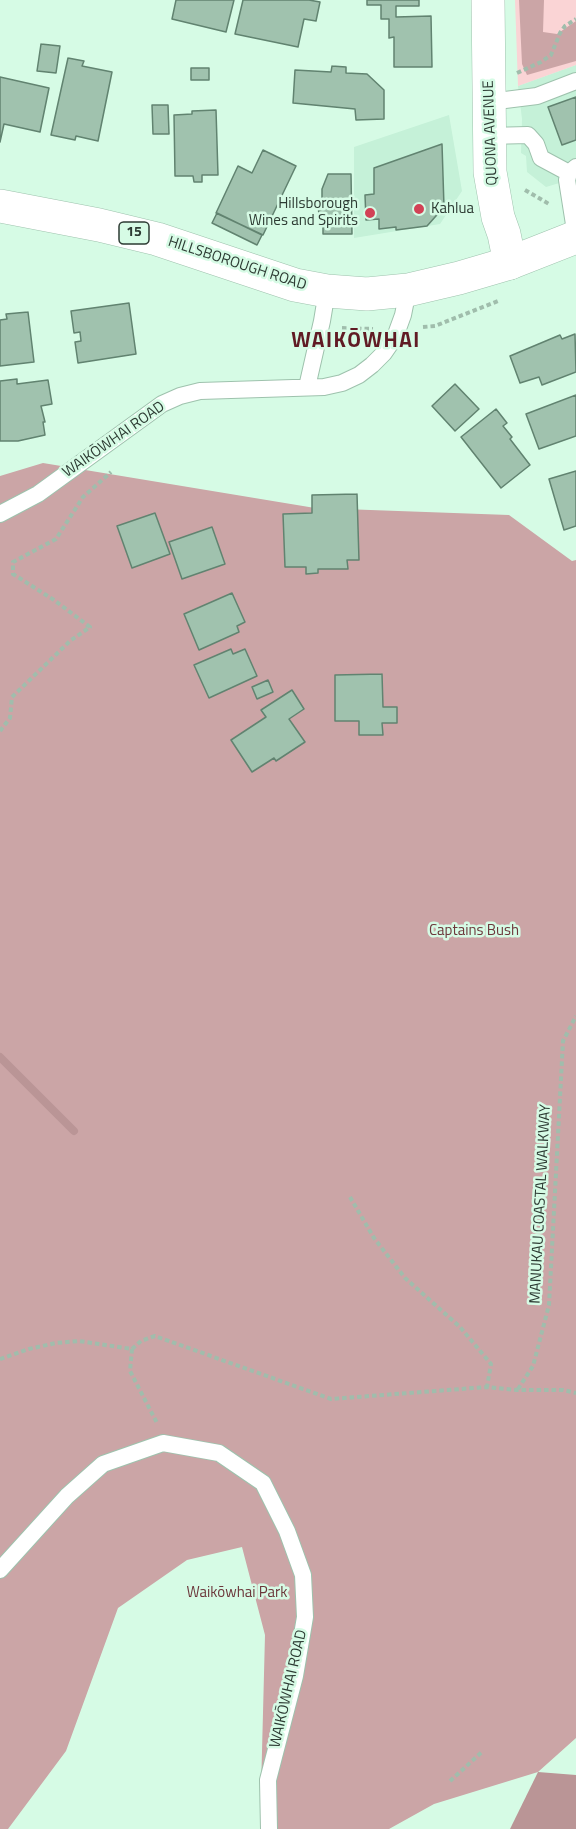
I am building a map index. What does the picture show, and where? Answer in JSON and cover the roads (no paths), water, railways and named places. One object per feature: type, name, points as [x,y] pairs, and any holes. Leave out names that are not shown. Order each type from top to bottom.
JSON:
[{"type":"main road","name":"QUONA AVENUE","points":[[488,0],[488,136],[492,187],[510,263]]},
{"type":"main road","name":"HILLSBOROUGH ROAD","points":[[0,206],[147,236],[295,285],[327,291],[367,294],[408,290],[459,278],[510,263],[576,237]]},
{"type":"lane","points":[[489,102],[537,96],[576,81]]},
{"type":"lane","points":[[488,136],[528,135],[536,144],[541,158],[573,170],[567,180],[576,237]]},
{"type":"lane","name":"WAIKŌWHAI ROAD","points":[[0,514],[38,494],[162,404],[180,396],[200,391],[324,387],[342,383],[372,365],[384,353],[395,337],[403,315],[408,290]]},
{"type":"lane","points":[[307,387],[327,291]]},
{"type":"lane","name":"WAIKŌWHAI ROAD","points":[[0,1570],[67,1496],[103,1464],[163,1443],[219,1453],[263,1483],[287,1531],[303,1575],[305,1617],[295,1676],[268,1780],[269,1829]]},
{"type":"waterway","points":[[0,1057],[74,1131]]},
{"type":"place","name":"Kahlua","points":[[419,209]]},
{"type":"place","name":"Hillsborough Wines and Spirits","points":[[370,213]]},
{"type":"district","name":"WAIKŌWHAI","points":[[356,342]]},
{"type":"park label","name":"Captains Bush","points":[[474,931]]},
{"type":"park label","name":"Waikōwhai Park","points":[[237,1593]]}]
